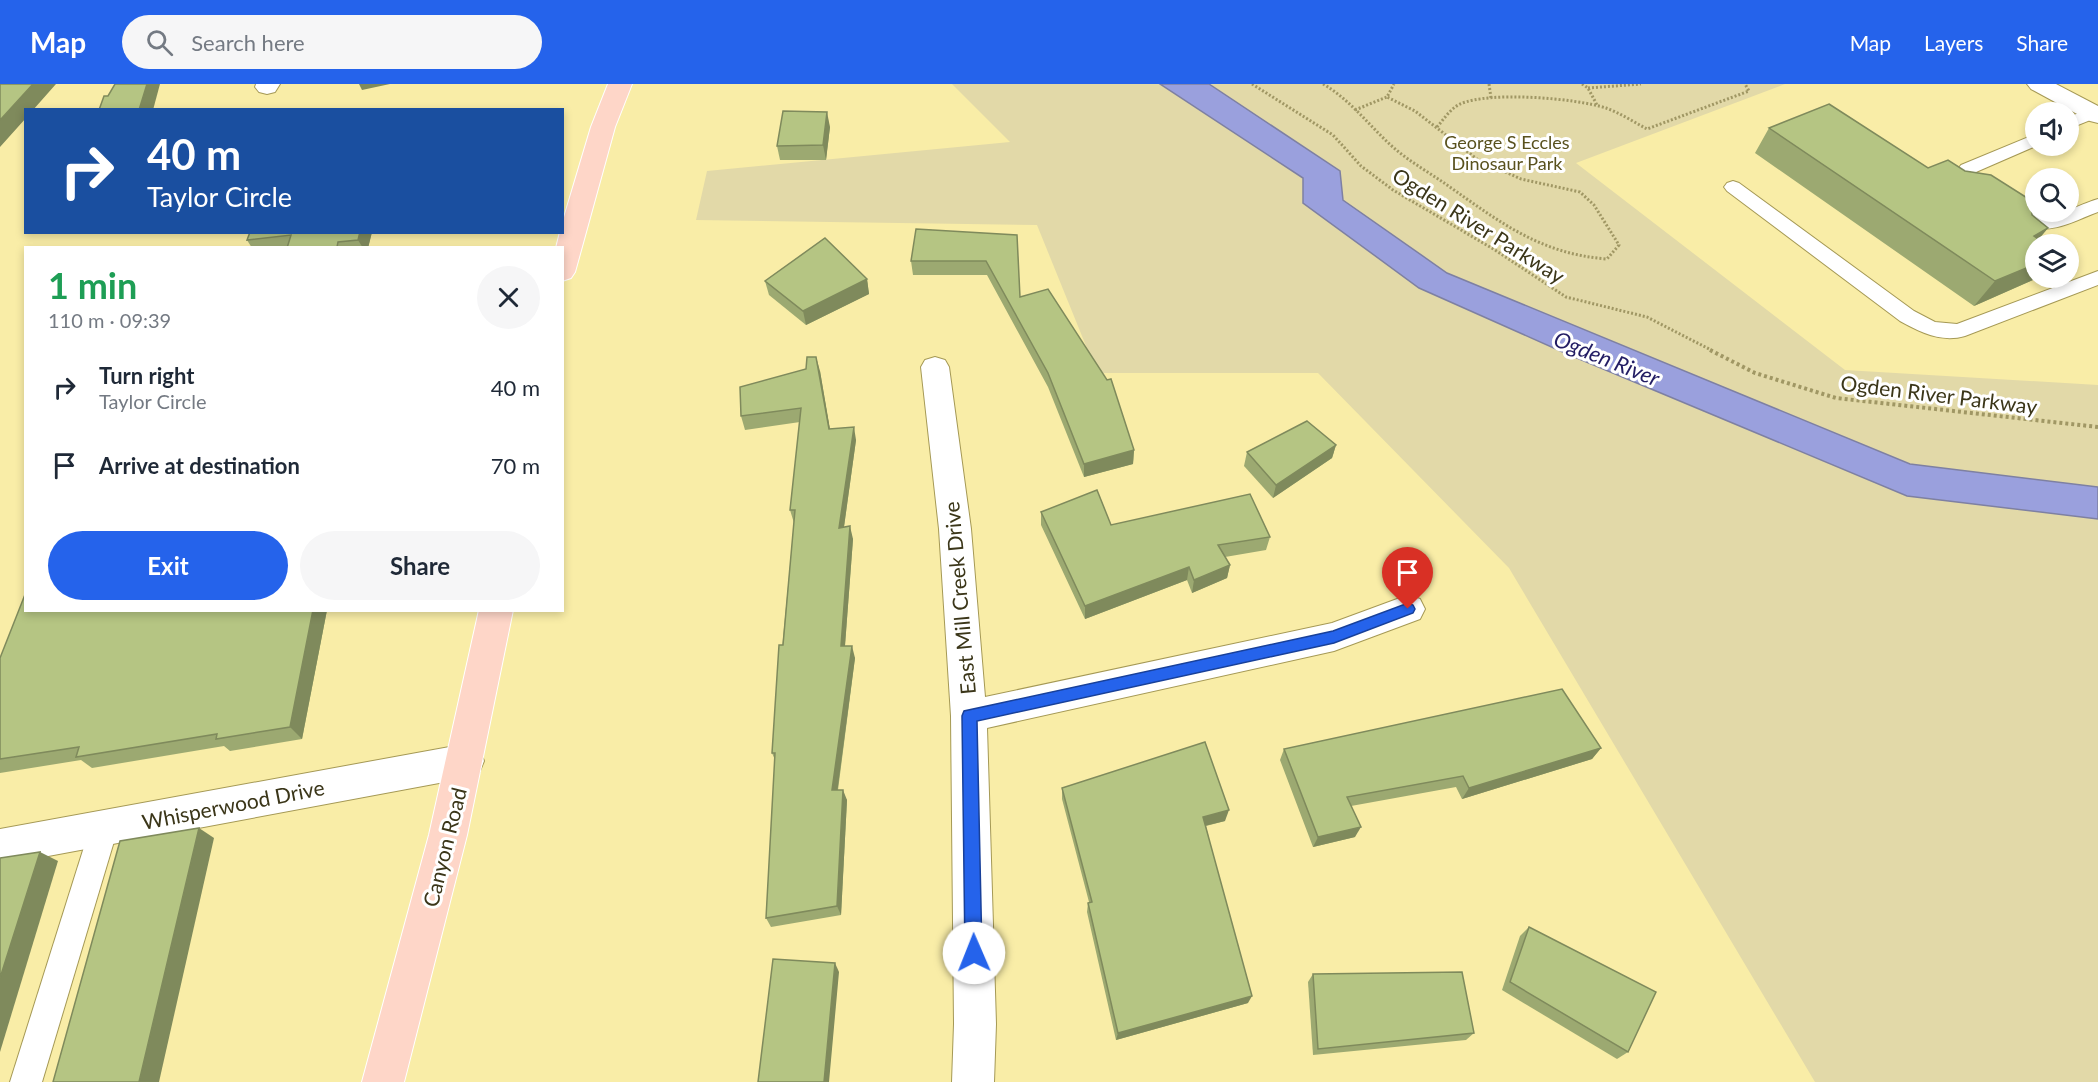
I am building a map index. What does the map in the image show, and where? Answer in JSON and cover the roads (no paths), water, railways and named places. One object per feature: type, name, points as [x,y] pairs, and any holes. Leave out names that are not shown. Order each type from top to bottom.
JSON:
[{"type":"main road","points":[[564,265],[603,127],[620,84]]},
{"type":"main road","name":"Canyon Road","points":[[383,1082],[466,761],[496,612]]},
{"type":"street","points":[[2039,84],[2095,115]]},
{"type":"street","name":"East Mill Creek Drive","points":[[935,367],[955,529],[969,716],[975,1024],[973,1082]]},
{"type":"street","points":[[969,716],[1334,637],[1408,609]]},
{"type":"street","name":"Whisperwood Drive","points":[[0,848],[466,761]]},
{"type":"lane","points":[[2079,120],[2095,115]]},
{"type":"lane","points":[[2025,144],[1967,169],[1968,177],[2036,223],[2052,223],[2098,205]]},
{"type":"lane","points":[[1733,187],[1907,316],[1931,329],[1958,331],[2098,278]]},
{"type":"lane","points":[[26,1082],[104,828]]},
{"type":"water","name":"Ogden River","points":[[1160,84],[1209,84],[1340,171],[1343,200],[1447,273],[1910,464],[2098,487],[2098,519],[1907,496],[1565,353],[1419,288],[1303,203],[1303,178]]},
{"type":"park label","name":"George S Eccles Dinosaur Park","points":[[1507,152]]}]
